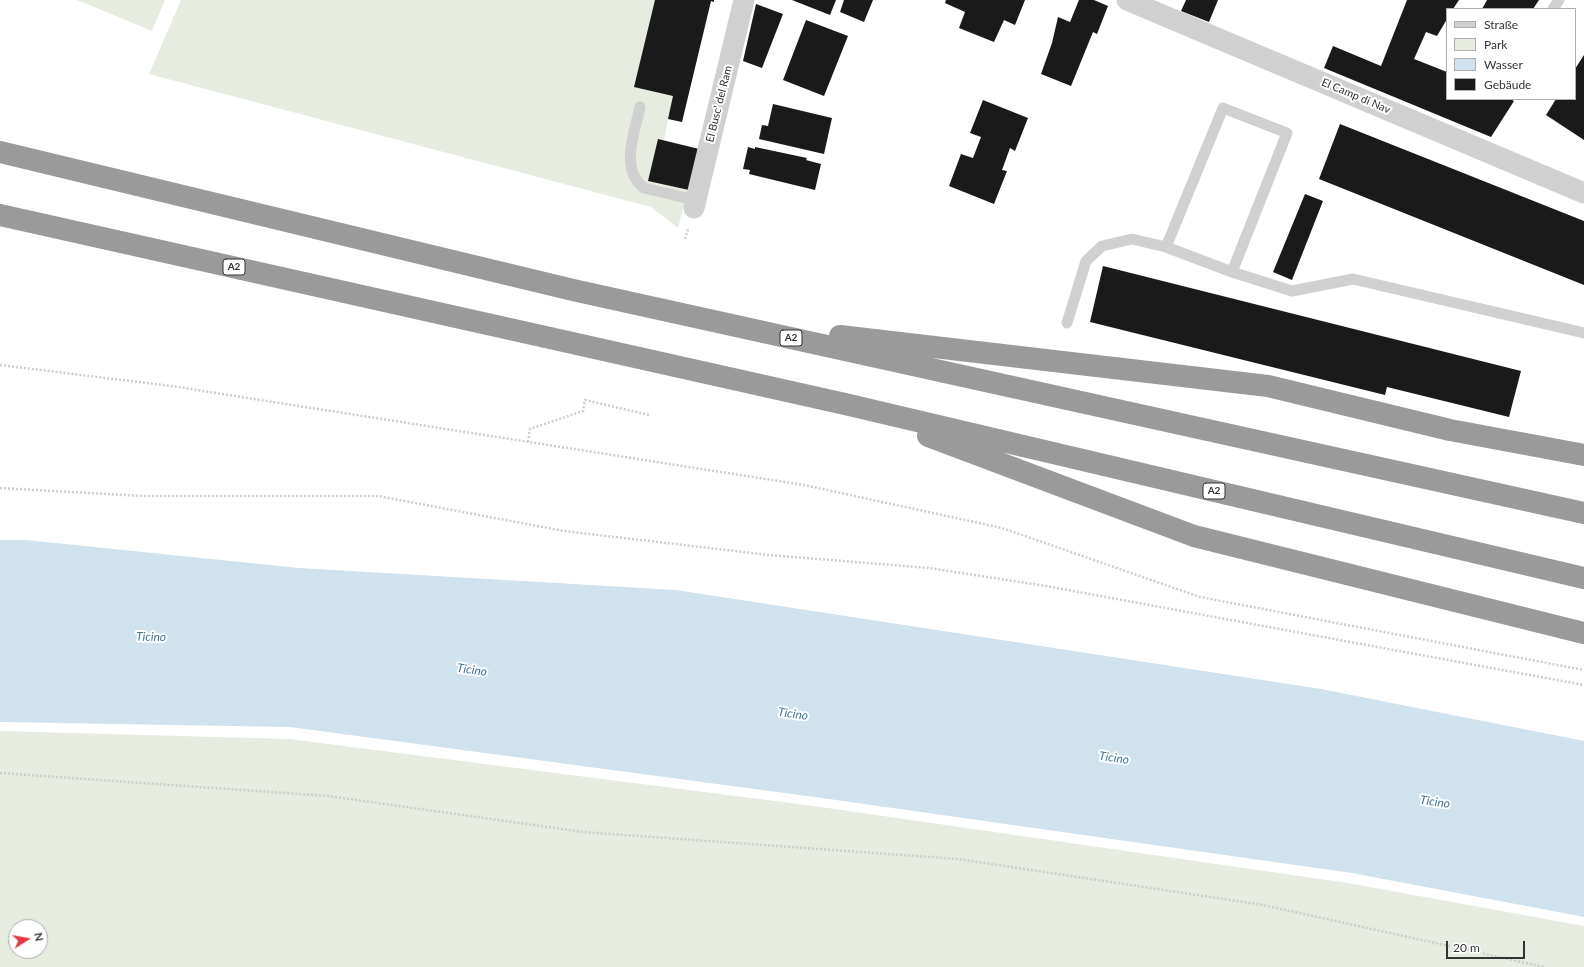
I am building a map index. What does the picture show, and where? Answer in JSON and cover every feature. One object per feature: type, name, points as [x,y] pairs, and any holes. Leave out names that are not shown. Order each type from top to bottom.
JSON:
[{"type":"highway","name":"A2","points":[[0,152],[573,290],[1584,513]]},
{"type":"highway","name":"A2","points":[[0,215],[845,404],[1584,578]]},
{"type":"highway","points":[[725,324],[1063,361],[1268,386],[1490,438],[1584,455]]},
{"type":"highway","points":[[845,404],[1194,536],[1584,633]]},
{"type":"street","name":"El Busc' del Ram","points":[[695,204],[744,0]]},
{"type":"street","name":"El Camp di Nav","points":[[1127,0],[1584,193]]},
{"type":"lane","points":[[640,107],[630,159],[632,175],[637,183],[644,188],[695,204]]},
{"type":"lane","points":[[1166,247],[1223,108],[1287,133],[1232,272]]},
{"type":"lane","points":[[1067,323],[1086,261],[1102,246],[1132,239],[1166,247],[1232,272],[1292,291],[1353,279],[1584,333]]},
{"type":"path","points":[[0,365],[171,386],[827,490],[1002,528],[1200,597],[1584,670]]},
{"type":"path","points":[[528,442],[530,429],[582,411],[585,400],[649,415]]},
{"type":"path","points":[[0,488],[143,496],[378,496],[564,531],[769,555],[929,568],[1023,582],[1584,685]]},
{"type":"path","points":[[0,773],[328,796],[583,832],[958,859],[1263,905],[1544,967]]},
{"type":"green space","points":[[77,0],[165,0],[152,31]]},
{"type":"green space","points":[[181,0],[714,0],[714,2],[711,2],[682,122],[668,119],[664,140],[699,149],[678,228],[651,207],[149,74]]},
{"type":"green space","points":[[0,731],[289,739],[814,806],[1348,883],[1584,926],[1584,967],[0,967]]},
{"type":"water","name":"Ticino","points":[[0,540],[26,540],[299,568],[676,590],[1321,689],[1584,741],[1584,917],[1352,873],[822,798],[290,727],[0,722]]},
{"type":"building","points":[[655,0],[714,0],[714,2],[711,1],[682,122],[668,119],[673,96],[634,87]]},
{"type":"building","points":[[792,0],[836,0],[830,15]]},
{"type":"building","points":[[844,0],[873,0],[864,22],[840,12]]},
{"type":"building","points":[[946,0],[1025,0],[1015,25],[1004,20],[994,42],[959,28],[965,12],[945,3]]},
{"type":"building","points":[[1079,0],[1094,0],[1108,6],[1097,34],[1093,32],[1071,86],[1041,74],[1052,43],[1058,17],[1070,22]]},
{"type":"building","points":[[1186,0],[1218,0],[1209,22],[1181,11]]},
{"type":"building","points":[[1407,0],[1459,0],[1454,8],[1446,8],[1446,21],[1437,36],[1426,32],[1414,59],[1446,72],[1446,100],[1514,101],[1491,137],[1324,68],[1333,46],[1381,66]]},
{"type":"building","points":[[1487,0],[1539,0],[1534,8],[1483,8]]},
{"type":"building","points":[[756,4],[783,14],[762,68],[743,61]]},
{"type":"building","points":[[806,20],[848,36],[824,96],[783,80]]},
{"type":"building","points":[[1584,55],[1584,140],[1546,115],[1555,100],[1576,100],[1576,67]]},
{"type":"building","points":[[983,100],[1028,118],[1015,151],[1010,148],[1002,170],[1007,171],[994,204],[949,186],[961,154],[973,158],[981,137],[970,133]]},
{"type":"building","points":[[773,104],[832,118],[824,154],[759,139],[762,125],[768,126]]},
{"type":"building","points":[[1340,124],[1584,221],[1584,285],[1319,179]]},
{"type":"building","points":[[658,139],[699,149],[689,190],[648,181]]},
{"type":"building","points":[[748,147],[755,149],[755,147],[807,158],[806,160],[821,164],[815,190],[749,174],[750,170],[743,169]]},
{"type":"building","points":[[1305,194],[1323,201],[1292,280],[1273,272]]},
{"type":"building","points":[[1103,266],[1521,371],[1509,417],[1387,387],[1385,395],[1090,322]]}]
